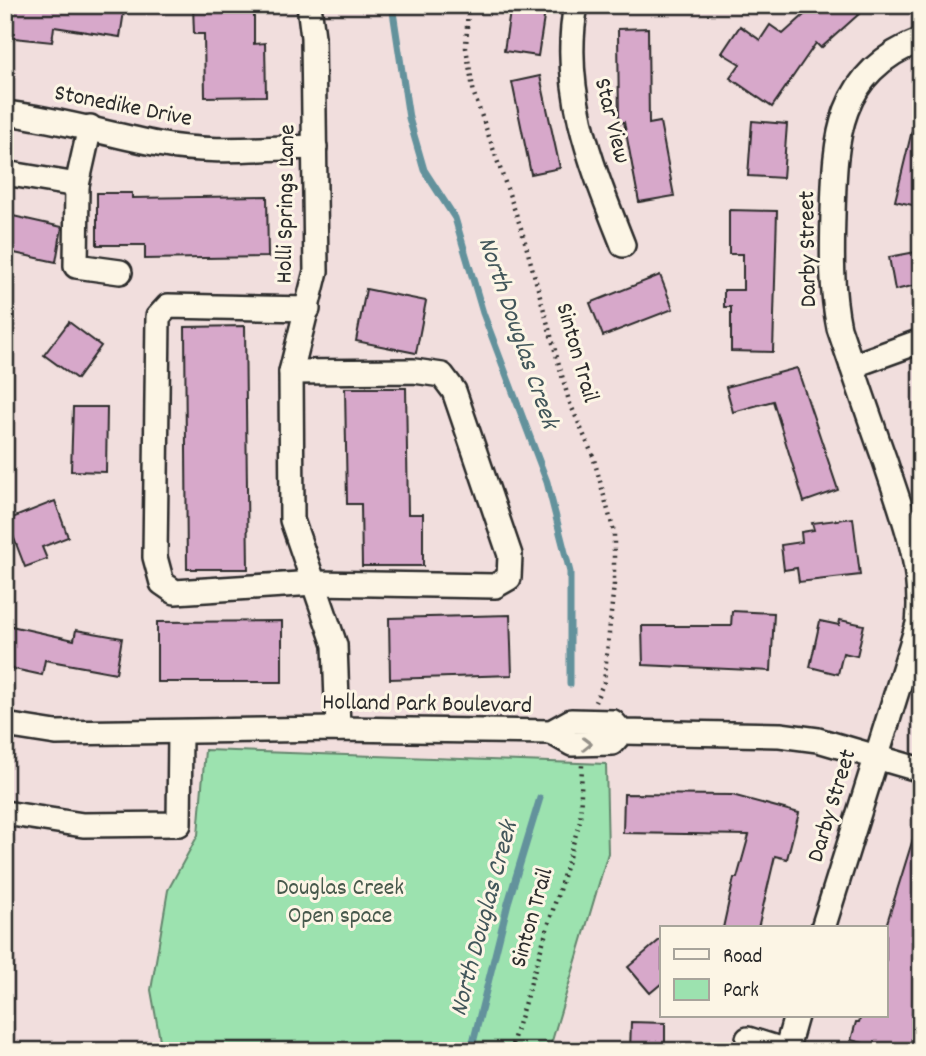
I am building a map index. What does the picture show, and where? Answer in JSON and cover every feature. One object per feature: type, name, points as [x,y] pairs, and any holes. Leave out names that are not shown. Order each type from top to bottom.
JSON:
[{"type":"street","name":"Holli Springs Lane","points":[[309,5],[313,37],[316,271],[291,372],[292,520],[335,645],[338,729]]},
{"type":"street","name":"Star View","points":[[576,5],[571,48],[576,107],[586,151],[623,245]]},
{"type":"street","name":"Darby Street","points":[[824,926],[875,755],[919,624],[919,584],[911,538],[852,366],[833,297],[835,146],[841,119],[856,91],[878,66],[905,46],[921,40]]},
{"type":"street","name":"Stonedike Drive","points":[[5,113],[90,127],[160,145],[189,148],[315,147]]},
{"type":"street","points":[[90,127],[77,185],[76,266],[120,272]]},
{"type":"street","points":[[5,173],[77,185]]},
{"type":"street","points":[[291,372],[414,371],[442,375],[454,391],[510,555],[509,578],[495,586],[314,583],[175,592],[162,583],[155,557],[158,317],[168,306],[307,309]]},
{"type":"street","points":[[852,366],[921,341]]},
{"type":"street","name":"Holland Park Boulevard","points":[[5,726],[56,733],[338,729],[551,732],[571,721],[613,722],[622,732],[780,735],[818,740],[921,770]]},
{"type":"street","points":[[5,813],[83,825],[179,824],[180,732]]},
{"type":"street","points":[[748,1039],[786,1051],[795,1018]]},
{"type":"path","name":"Sinton Trail","points":[[468,5],[466,48],[474,94],[522,231],[569,401],[593,456],[614,532],[614,584],[604,682],[592,708]]},
{"type":"path","name":"Sinton Trail","points":[[510,1051],[580,821],[582,758]]},
{"type":"green space","name":"Douglas Creek Open space","points":[[205,750],[606,764],[608,853],[549,1051],[162,1051],[151,990],[168,890],[198,835]]},
{"type":"building","points":[[5,5],[125,5],[120,37],[54,27],[52,42],[5,37]]},
{"type":"building","points":[[193,5],[254,5],[254,44],[265,43],[266,96],[205,97],[204,34],[194,34]]},
{"type":"building","points":[[511,5],[546,5],[538,56],[504,51]]},
{"type":"building","points":[[815,5],[869,5],[821,48],[816,43],[772,107],[730,78],[740,64],[722,53],[740,26],[760,40],[770,25],[783,34]]},
{"type":"building","points":[[648,28],[649,124],[660,122],[674,196],[639,202],[624,122],[619,123],[618,29]]},
{"type":"building","points":[[540,76],[560,168],[531,174],[512,82]]},
{"type":"building","points":[[752,121],[787,124],[783,178],[748,176]]},
{"type":"building","points":[[914,122],[921,123],[921,207],[895,201]]},
{"type":"building","points":[[97,193],[132,193],[132,198],[267,196],[268,257],[145,259],[145,245],[97,245]]},
{"type":"building","points":[[729,210],[777,211],[773,352],[731,351],[731,307],[724,307],[724,290],[743,290],[743,254],[729,254]]},
{"type":"building","points":[[13,216],[62,227],[56,262],[5,251]]},
{"type":"building","points":[[921,251],[921,284],[895,290],[889,257]]},
{"type":"building","points":[[660,275],[673,309],[603,336],[590,303]]},
{"type":"building","points":[[366,289],[426,301],[416,353],[356,341]]},
{"type":"building","points":[[69,322],[101,346],[77,379],[44,355]]},
{"type":"building","points":[[245,326],[248,569],[187,569],[185,327]]},
{"type":"building","points":[[797,368],[838,490],[804,502],[773,401],[733,412],[726,387]]},
{"type":"building","points":[[345,388],[406,388],[408,514],[423,514],[423,566],[362,566],[361,504],[347,504]]},
{"type":"building","points":[[73,407],[107,407],[106,472],[71,471]]},
{"type":"building","points":[[55,501],[68,537],[42,547],[47,559],[25,567],[7,520]]},
{"type":"building","points":[[853,518],[860,575],[799,582],[797,568],[784,570],[781,545],[802,542],[801,532],[814,530],[812,523]]},
{"type":"building","points":[[732,611],[774,613],[771,671],[643,665],[642,626],[731,626]]},
{"type":"building","points":[[510,615],[512,675],[390,679],[389,618]]},
{"type":"building","points":[[840,620],[864,625],[857,656],[843,653],[838,674],[810,667],[820,621],[839,625]]},
{"type":"building","points":[[282,621],[282,682],[157,682],[157,622]]},
{"type":"building","points":[[11,626],[74,640],[76,630],[122,638],[116,673],[45,660],[42,675],[5,667],[5,639],[8,640]]},
{"type":"building","points":[[624,794],[732,795],[799,813],[787,859],[775,856],[758,926],[723,926],[734,878],[737,878],[749,835],[623,833]]},
{"type":"building","points":[[917,826],[921,827],[921,1005],[909,1051],[861,1051],[863,1043],[851,1040],[856,1022],[860,1018],[888,1018],[886,926]]},
{"type":"building","points":[[660,940],[660,985],[650,993],[628,967]]},
{"type":"building","points":[[631,1022],[665,1023],[665,1051],[630,1051]]},
{"type":"waterway","name":"North Douglas Creek","points":[[392,5],[409,118],[424,170],[455,218],[483,313],[547,482],[570,572],[570,684]]},
{"type":"waterway","name":"North Douglas Creek","points":[[471,1051],[508,903],[540,798]]}]
